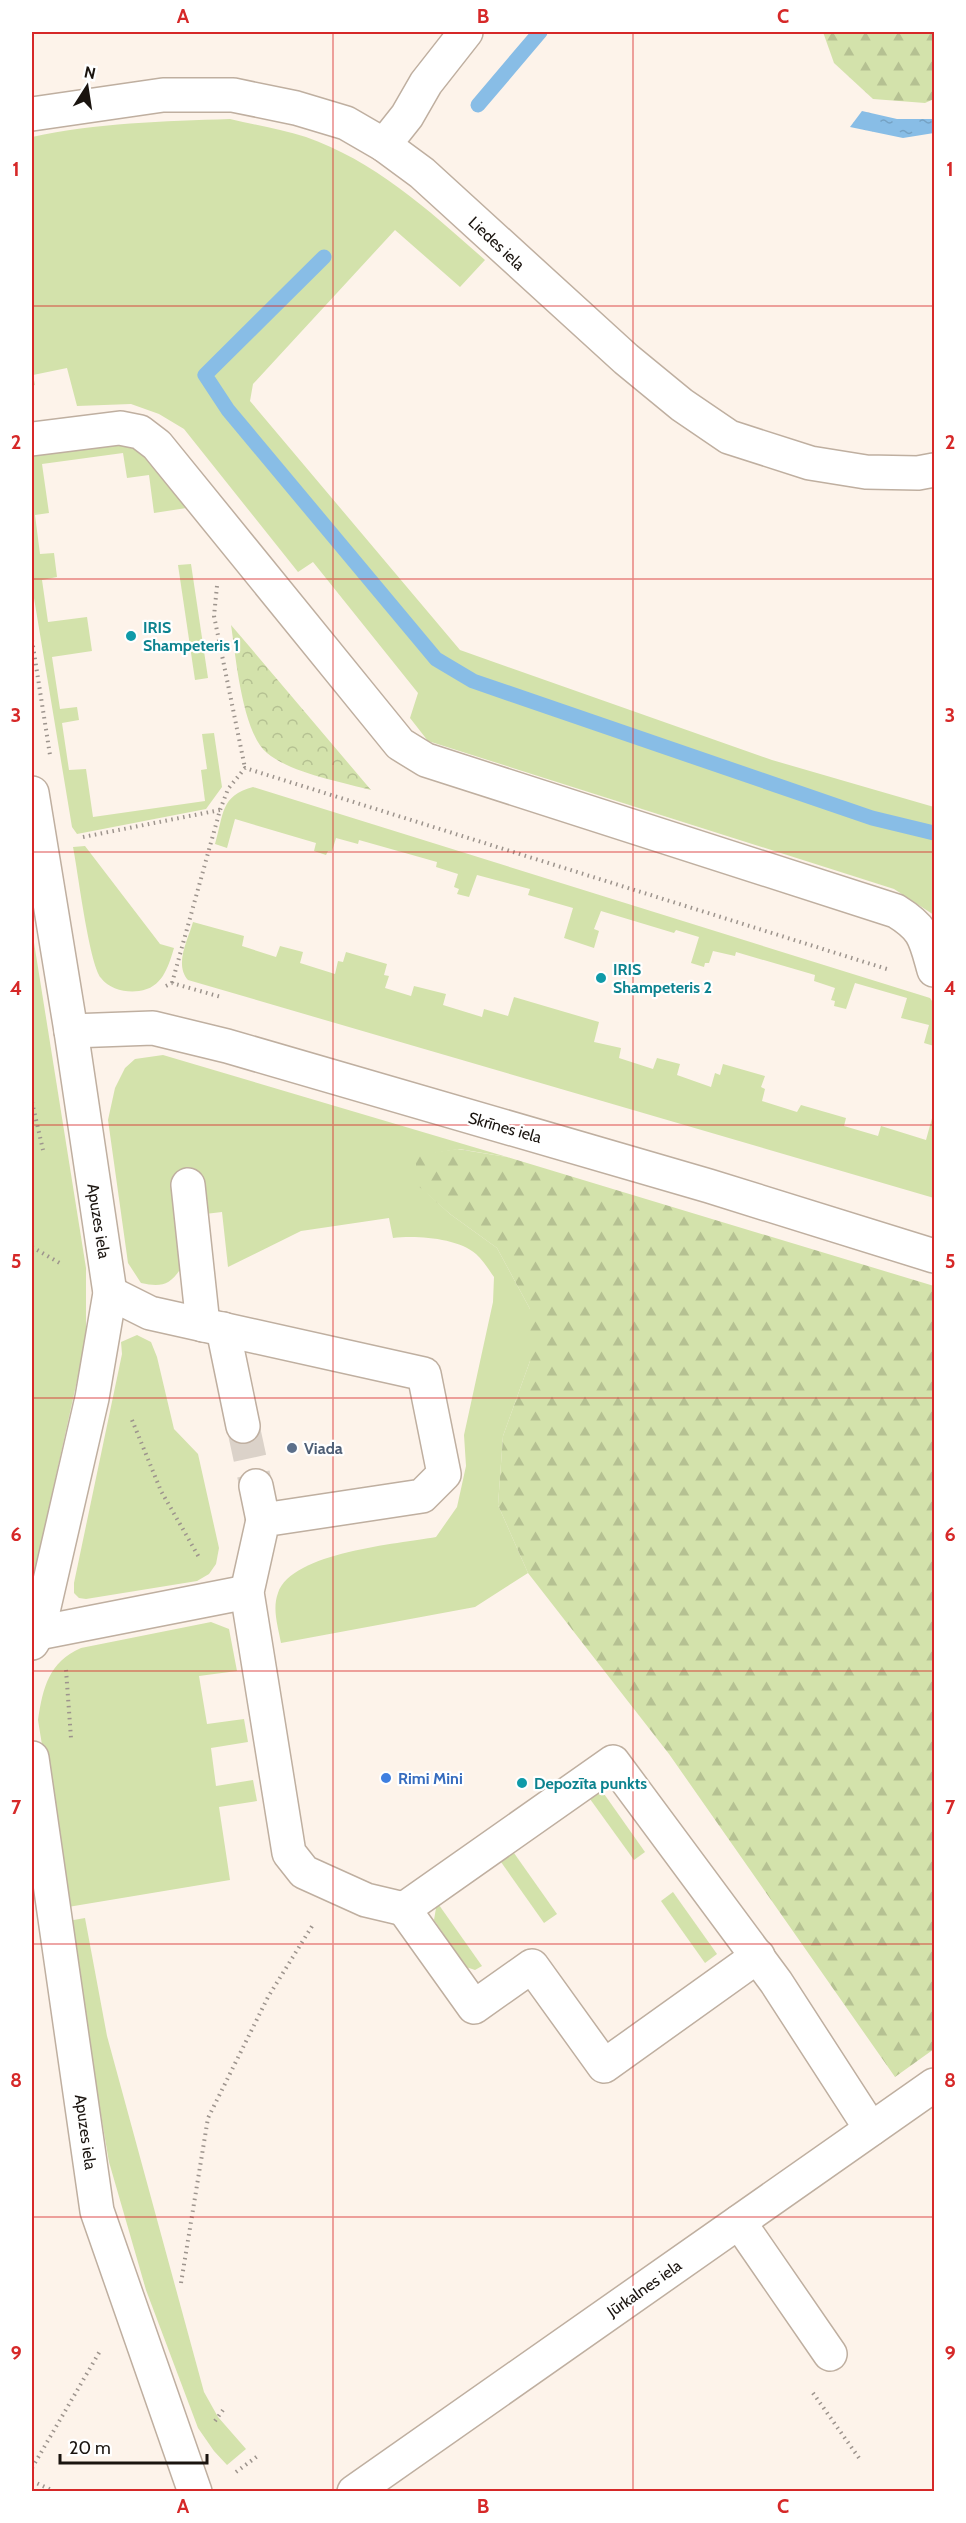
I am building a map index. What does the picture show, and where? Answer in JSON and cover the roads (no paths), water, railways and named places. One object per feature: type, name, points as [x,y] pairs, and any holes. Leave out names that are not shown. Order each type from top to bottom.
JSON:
[{"type":"street","points":[[384,145],[407,116],[426,83],[466,32]]},
{"type":"street","name":"Liedes iela","points":[[32,114],[163,95],[233,95],[296,108],[346,123],[384,145],[422,173],[626,359],[682,405],[729,437],[810,463],[866,472],[918,473],[934,470]]},
{"type":"street","points":[[32,439],[120,428],[140,432],[157,446],[400,744],[426,760],[896,911],[915,923],[924,937],[934,970]]},
{"type":"street","name":"Apuzes iela","points":[[32,793],[71,1031],[110,1293],[97,1370],[35,1638]]},
{"type":"street","name":"Skrīnes iela","points":[[71,1031],[153,1028],[227,1046],[709,1186],[934,1256]]},
{"type":"street","points":[[189,1185],[213,1327],[243,1426]]},
{"type":"street","points":[[110,1293],[150,1313],[424,1374],[444,1474],[422,1496],[263,1520]]},
{"type":"street","points":[[256,1486],[263,1520],[247,1592],[289,1853],[304,1872],[366,1900],[404,1909],[474,2007],[532,1966],[604,2067],[758,1956]]},
{"type":"street","points":[[35,1638],[247,1592]]},
{"type":"street","name":"Apuzes iela","points":[[32,1758],[97,2211],[195,2492]]},
{"type":"street","points":[[404,1909],[613,1762],[758,1956],[871,2129]]},
{"type":"street","name":"Jūrkalnes iela","points":[[354,2492],[934,2085]]},
{"type":"street","points":[[739,2222],[830,2354]]},
{"type":"water","points":[[862,111],[897,119],[934,119],[934,133],[903,138],[850,127]]},
{"type":"waterway","points":[[478,105],[540,32]]},
{"type":"waterway","points":[[324,257],[205,375],[228,410],[436,659],[473,681],[872,818],[934,833]]},
{"type":"tunnel","points":[[243,1426],[256,1486]]},
{"type":"place","name":"IRIS Shampeteris 1","points":[[131,636]]},
{"type":"place","name":"IRIS Shampeteris 2","points":[[601,978]]},
{"type":"place","name":"Viada","points":[[292,1448]]},
{"type":"place","name":"Rimi Mini","points":[[386,1778]]},
{"type":"place","name":"Depozīta punkts","points":[[522,1783]]}]
